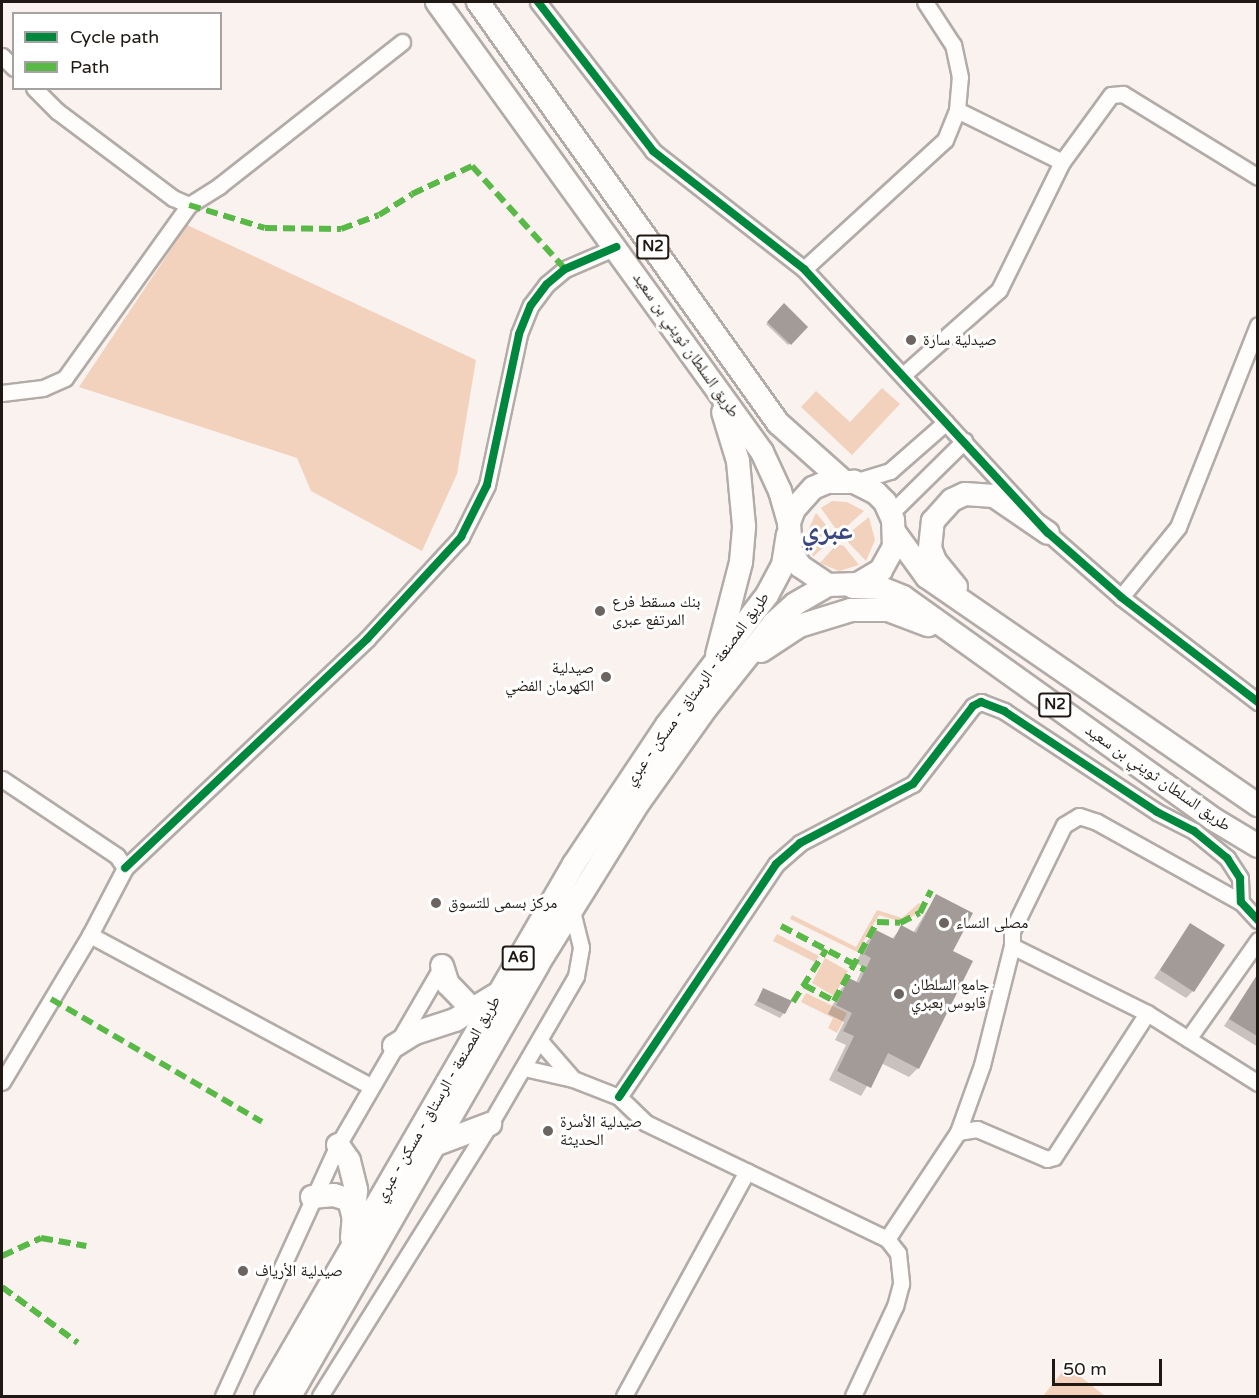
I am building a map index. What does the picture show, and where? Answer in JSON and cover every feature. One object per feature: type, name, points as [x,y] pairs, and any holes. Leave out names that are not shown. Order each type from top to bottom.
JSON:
[{"type":"highway","name":"طريق السلطان ثويني بن سعيد","points":[[437,2],[762,452],[780,490],[789,529]]},
{"type":"highway","name":"طريق السلطان ثويني بن سعيد","points":[[478,2],[778,423],[848,481]]},
{"type":"highway","points":[[690,353],[729,425],[743,492],[741,562],[723,670]]},
{"type":"highway","name":"N2","points":[[848,481],[876,493],[893,523]]},
{"type":"highway","points":[[789,529],[794,509],[808,493],[827,482],[848,481]]},
{"type":"highway","points":[[979,613],[933,555],[930,534],[940,509],[965,494],[994,496],[1048,533]]},
{"type":"highway","name":"طريق السلطان ثويني بن سعيد","points":[[893,523],[927,577],[1257,805]]},
{"type":"highway","points":[[836,586],[870,579],[881,570],[889,559],[893,523]]},
{"type":"highway","name":"N2","points":[[789,529],[800,566],[836,586]]},
{"type":"highway","name":"طريق المصنعة - الرستاق - مسكن - عبري","points":[[290,1396],[437,1144],[571,907],[723,670],[773,584],[783,565],[789,529]]},
{"type":"highway","name":"طريق السلطان ثويني بن سعيد","points":[[836,586],[881,588],[903,597],[1213,819],[1257,846]]},
{"type":"highway","name":"طريق المصنعة - الرستاق - مسكن - عبري","points":[[266,1396],[497,994],[597,828],[667,725],[783,613],[836,586]]},
{"type":"highway","points":[[723,670],[799,626],[830,614],[861,610],[888,610],[923,622],[996,663]]},
{"type":"highway","points":[[442,966],[448,984],[472,1009]]},
{"type":"highway","points":[[394,1046],[472,1009],[497,994]]},
{"type":"highway","points":[[437,1144],[490,1124]]},
{"type":"highway","points":[[338,1145],[349,1161],[354,1184],[355,1220],[352,1249]]},
{"type":"highway","points":[[312,1197],[333,1195],[349,1200],[355,1220]]},
{"type":"street","points":[[538,2],[653,150],[804,269],[1048,533],[1121,597],[1257,702]]},
{"type":"street","points":[[804,269],[945,140],[957,110],[960,77],[953,45],[925,2]]},
{"type":"street","points":[[2,393],[44,388],[64,378],[189,205],[219,186],[402,42]]},
{"type":"street","points":[[36,90],[57,111],[173,198],[189,205]]},
{"type":"street","points":[[903,375],[999,290],[1062,162],[1111,94],[1123,94],[1257,177]]},
{"type":"street","points":[[957,110],[1062,162]]},
{"type":"street","points":[[2,1082],[90,935],[125,868],[367,639],[461,537],[487,485],[519,334],[531,305],[565,269],[616,247]]},
{"type":"street","points":[[1121,597],[1178,527],[1257,325]]},
{"type":"street","points":[[848,481],[890,471],[946,422]]},
{"type":"street","points":[[893,523],[964,441]]},
{"type":"street","points":[[619,1097],[776,864],[800,843],[913,784],[973,706],[981,702],[1004,711],[1157,812],[1194,831],[1227,858],[1236,871],[1240,878],[1241,902]]},
{"type":"street","points":[[2,779],[117,856],[125,868]]},
{"type":"street","points":[[887,1239],[957,1132],[982,1065],[1012,946],[1012,932],[1064,825],[1079,816],[1104,826],[1241,902],[1257,920]]},
{"type":"street","points":[[320,1396],[540,1041],[580,963],[580,937],[571,907]]},
{"type":"street","points":[[90,935],[369,1086]]},
{"type":"street","points":[[1188,1039],[1257,939]]},
{"type":"street","points":[[1012,946],[1147,1013],[1257,1083]]},
{"type":"street","points":[[223,1396],[312,1197],[338,1145],[369,1086],[442,966]]},
{"type":"street","points":[[957,1132],[976,1130],[1047,1159],[1054,1158],[1147,1013]]},
{"type":"street","points":[[540,1041],[573,1079]]},
{"type":"street","points":[[524,1068],[573,1079],[619,1097],[646,1123],[887,1239],[898,1252],[901,1284],[895,1306],[853,1396]]},
{"type":"street","points":[[624,1396],[747,1171]]},
{"type":"shaded area","points":[[187,225],[476,360],[457,474],[422,551],[311,491],[297,458],[79,387]]},
{"type":"shaded area","points":[[882,388],[900,404],[852,455],[801,407],[816,391],[850,422]]},
{"type":"shaded area","points":[[832,501],[847,502],[864,511],[844,529],[835,528],[821,508]]},
{"type":"shaded area","points":[[816,513],[833,533],[832,539],[813,557],[807,533]]},
{"type":"shaded area","points":[[869,517],[875,540],[866,561],[848,542],[849,533]]},
{"type":"shaded area","points":[[837,544],[844,546],[859,565],[839,571],[820,563]]},
{"type":"shaded area","points":[[919,903],[923,905],[920,912],[902,922],[879,915],[857,952],[790,919],[792,915],[856,947],[877,910],[902,918]]},
{"type":"shaded area","points":[[777,934],[819,956],[815,962],[773,941]]},
{"type":"shaded area","points":[[825,958],[848,971],[834,996],[812,983]]},
{"type":"shaded area","points":[[806,993],[847,1013],[837,1033],[828,1028],[833,1018],[801,1002]]},
{"type":"shaded area","points":[[1067,1366],[1105,1396],[1043,1396]]},
{"type":"building","points":[[784,303],[808,327],[791,345],[767,322]]},
{"type":"building","name":"جامع السلطان قابوس بعبري","points":[[936,894],[973,913],[953,951],[973,961],[919,1069],[888,1053],[871,1088],[837,1071],[854,1036],[843,1031],[852,1013],[836,1005],[849,978],[859,983],[871,958],[864,954],[876,930],[894,939],[901,925],[916,933]]},
{"type":"building","points":[[1190,923],[1225,945],[1194,992],[1160,970]]},
{"type":"building","points":[[1257,975],[1257,1036],[1229,1019]]},
{"type":"building","points":[[763,988],[792,1001],[785,1014],[757,1001]]},
{"type":"marked path","points":[[189,205],[265,228],[341,229],[379,215],[412,194],[472,166],[565,269]]},
{"type":"marked path","points":[[804,985],[834,1001],[877,922],[900,923],[920,913],[931,890]]},
{"type":"marked path","points":[[781,926],[865,970]]},
{"type":"marked path","points":[[793,1002],[826,950]]},
{"type":"marked path","points":[[51,999],[262,1122]]},
{"type":"marked path","points":[[2,1256],[41,1238],[86,1246]]},
{"type":"marked path","points":[[2,1287],[78,1343]]},
{"type":"cycle path","points":[[538,2],[653,151],[804,269],[1048,533],[1121,597],[1258,702]]},
{"type":"cycle path","points":[[125,868],[367,639],[461,537],[487,485],[519,334],[531,305],[547,284],[565,269],[616,247]]},
{"type":"cycle path","points":[[619,1097],[776,864],[800,843],[913,784],[973,706],[981,702],[1004,711],[1157,812],[1194,831],[1227,858],[1240,878],[1241,902],[1258,920]]},
{"type":"place","name":"صيدلية سارة","points":[[911,340]]},
{"type":"place","name":"بنك مسقط فرع المرتفع عبرى","points":[[600,611]]},
{"type":"place","name":"صيدلية الكهرمان الفضي","points":[[606,677]]},
{"type":"place","name":"مركز بسمى للتسوق","points":[[436,903]]},
{"type":"place","name":"مصلى النساء","points":[[944,923]]},
{"type":"place","name":"جامع السلطان قابوس بعبري","points":[[899,994]]},
{"type":"place","name":"صيدلية الأسرة الحديثة","points":[[548,1131]]},
{"type":"place","name":"صيدلية الأرياف","points":[[243,1271]]},
{"type":"district","name":"عبري","points":[[827,530]]}]
